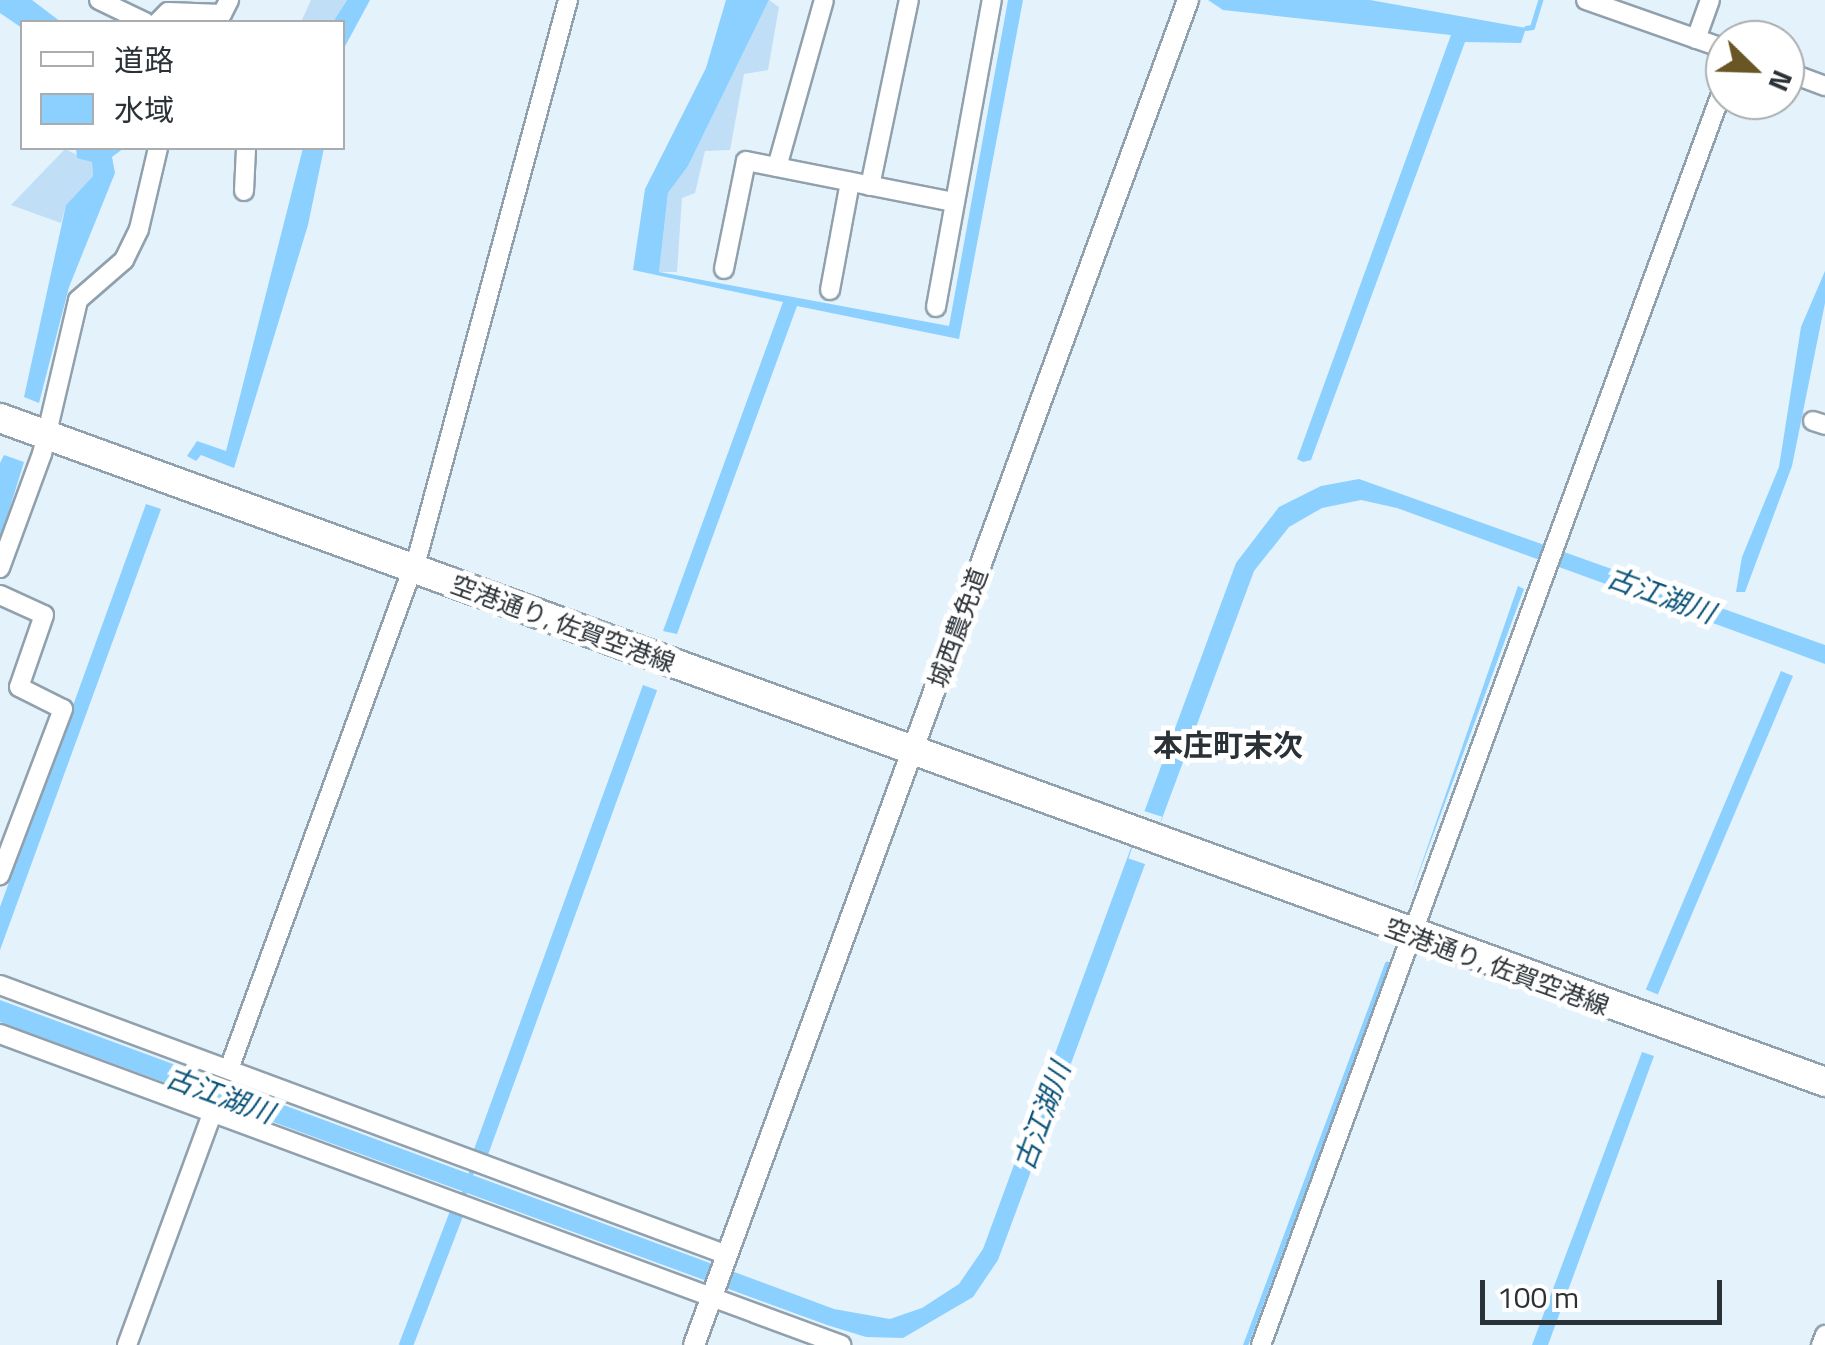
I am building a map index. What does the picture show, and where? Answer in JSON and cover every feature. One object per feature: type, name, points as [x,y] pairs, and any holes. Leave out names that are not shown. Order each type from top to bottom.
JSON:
[{"type":"main road","name":"空港通り, 佐賀空港線","points":[[0,418],[1170,848],[1825,1082]]},
{"type":"street","points":[[100,0],[135,12]]},
{"type":"street","points":[[160,20],[168,12],[222,14],[229,0]]},
{"type":"street","points":[[229,1069],[413,568],[568,0]]},
{"type":"street","points":[[776,167],[824,0]]},
{"type":"street","points":[[870,186],[908,0]]},
{"type":"street","points":[[936,307],[992,0]]},
{"type":"street","name":"城西農免道","points":[[712,1297],[1188,0]]},
{"type":"street","points":[[1586,0],[1705,42]]},
{"type":"street","points":[[1696,39],[1710,0]]},
{"type":"street","points":[[1261,1345],[1711,120]]},
{"type":"street","points":[[0,568],[45,435],[78,300],[124,260],[139,228],[158,150]]},
{"type":"street","points":[[244,191],[246,150]]},
{"type":"street","points":[[724,269],[746,161],[954,202]]},
{"type":"street","points":[[830,290],[850,182]]},
{"type":"street","points":[[0,595],[44,615],[19,687],[63,709],[0,875]]},
{"type":"street","points":[[0,985],[728,1255]]},
{"type":"street","points":[[0,1034],[841,1345]]},
{"type":"street","points":[[127,1345],[212,1114]]},
{"type":"street","points":[[694,1345],[712,1297]]},
{"type":"street","points":[[1821,1345],[1825,1334]]},
{"type":"shaded area","points":[[311,0],[347,0],[334,20],[302,20]]},
{"type":"shaded area","points":[[769,0],[779,7],[768,70],[744,74],[730,150],[705,151],[695,193],[682,198],[677,272],[659,272],[668,193],[688,166]]},
{"type":"shaded area","points":[[64,150],[92,162],[93,176],[66,205],[61,223],[11,205]]},
{"type":"water","points":[[0,0],[32,0],[58,20],[20,20],[20,27],[0,13]]},
{"type":"water","points":[[347,0],[370,0],[345,46],[345,20],[334,20]]},
{"type":"water","points":[[726,0],[769,0],[688,166],[668,193],[659,272],[949,326],[1008,0],[1023,0],[959,339],[797,306],[677,634],[663,631],[783,302],[633,270],[645,189],[706,68]]},
{"type":"water","points":[[1208,0],[1370,0],[1526,28],[1521,43],[1465,42],[1311,460],[1303,462],[1297,459],[1451,35],[1223,10]]},
{"type":"water","points":[[76,150],[121,150],[112,157],[115,173],[69,287],[39,403],[24,397],[66,205],[93,176],[92,162],[77,158]]},
{"type":"water","points":[[302,150],[324,150],[308,225],[234,468],[201,455],[196,461],[187,456],[197,441],[226,451]]},
{"type":"water","points":[[1825,271],[1825,303],[1792,466],[1745,592],[1736,592],[1742,557],[1779,467],[1801,327]]},
{"type":"water","points":[[4,455],[24,462],[0,540],[0,463]]},
{"type":"water","name":"古江湖川","points":[[1359,479],[1825,645],[1825,664],[1397,508],[1361,500],[1322,508],[1289,527],[1254,571],[998,1260],[973,1297],[903,1338],[866,1337],[827,1325],[0,1022],[0,1000],[834,1309],[890,1319],[922,1308],[959,1284],[983,1249],[1236,563],[1279,507],[1321,486]]},
{"type":"water","points":[[146,504],[161,509],[0,950],[0,907]]},
{"type":"water","points":[[1518,586],[1524,589],[1409,900]]},
{"type":"water","points":[[1781,671],[1793,676],[1658,995],[1646,989]]},
{"type":"water","points":[[643,685],[657,690],[488,1155],[474,1150]]},
{"type":"water","points":[[1642,1052],[1654,1056],[1548,1345],[1532,1345]]},
{"type":"water","points":[[450,1211],[463,1216],[414,1345],[399,1345]]},
{"type":"pier","points":[[1144,811],[1162,817],[1147,864],[1129,859]]},
{"type":"waterway","points":[[1526,28],[1532,27],[1540,0]]},
{"type":"waterway","points":[[1245,1345],[1387,964]]},
{"type":"waterway","points":[[463,1194],[472,1169]]},
{"type":"district","name":"本庄町末次","points":[[1228,745]]}]
